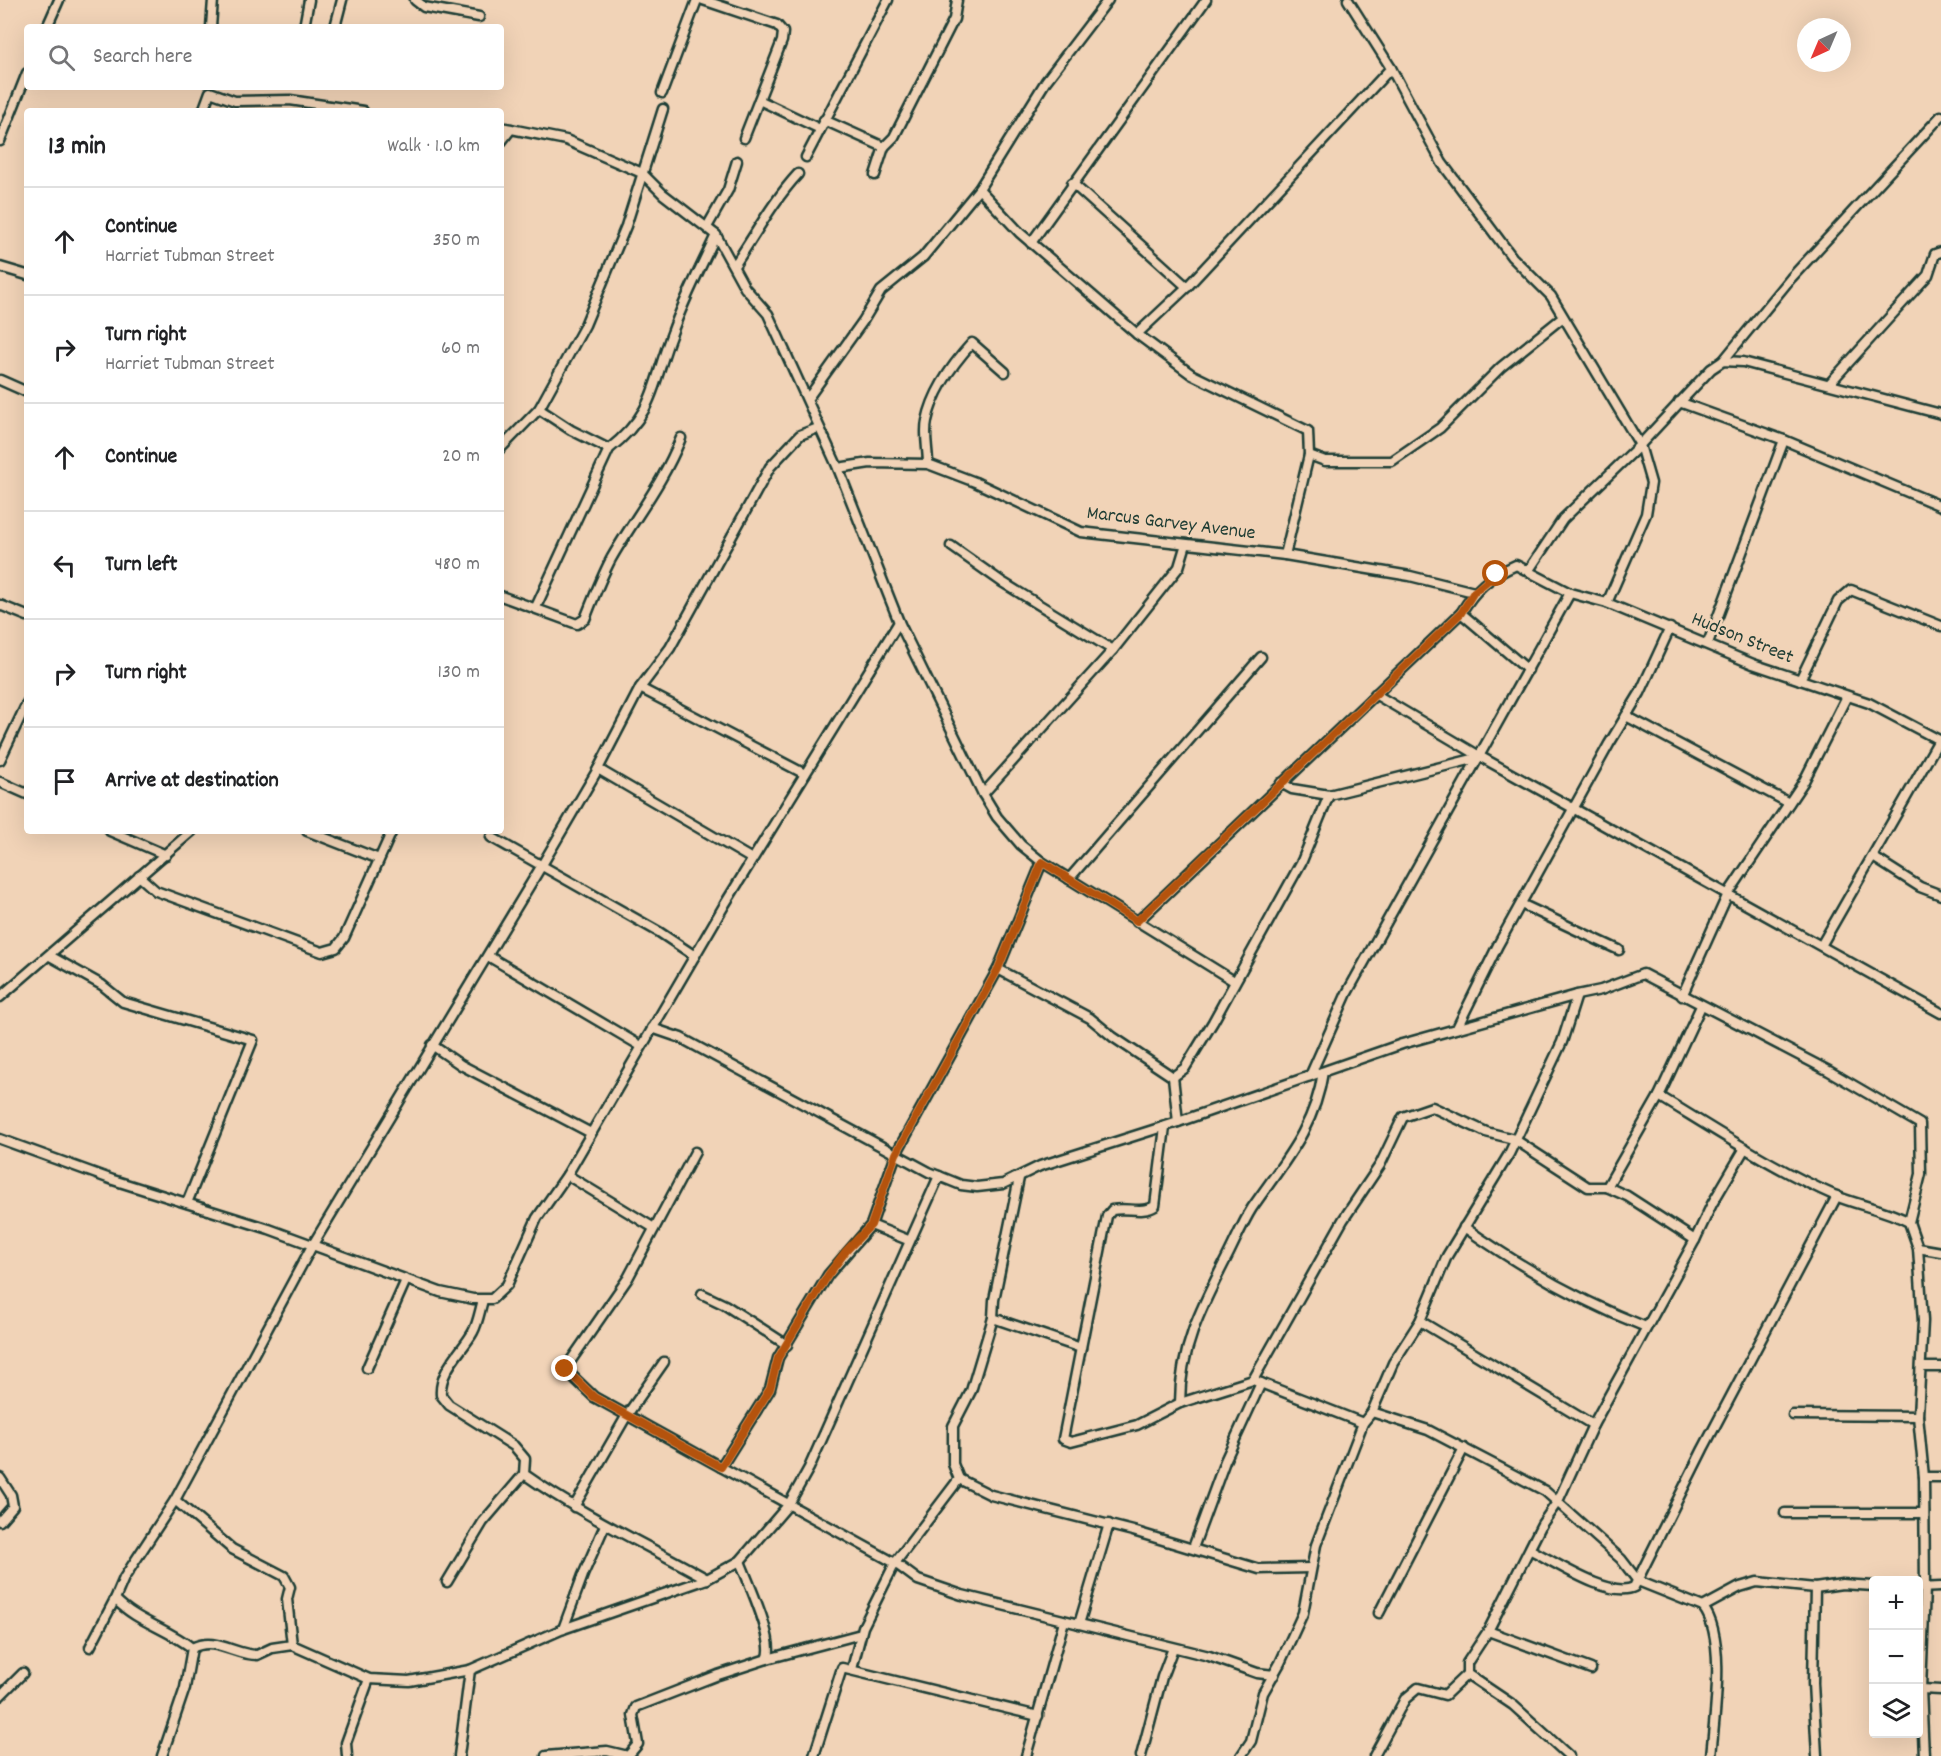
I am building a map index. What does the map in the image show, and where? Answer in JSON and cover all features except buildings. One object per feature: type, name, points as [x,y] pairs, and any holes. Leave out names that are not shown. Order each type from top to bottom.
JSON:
[{"type":"street","points":[[48,24],[59,0]]},
{"type":"street","points":[[211,24],[213,0]]},
{"type":"street","points":[[305,24],[309,0]]},
{"type":"street","points":[[336,24],[342,0]]},
{"type":"street","points":[[415,0],[424,7],[479,16]]},
{"type":"street","points":[[662,93],[698,0]]},
{"type":"street","points":[[703,0],[777,25],[783,32],[782,41],[744,138]]},
{"type":"street","points":[[806,157],[888,0]]},
{"type":"street","points":[[875,175],[884,147],[894,137],[954,19],[957,0]]},
{"type":"street","points":[[808,398],[863,321],[881,291],[923,257],[979,189],[1046,81],[1108,0]]},
{"type":"street","points":[[1031,243],[1206,0]]},
{"type":"street","points":[[1348,0],[1391,68],[1442,163],[1512,257],[1551,296],[1562,318],[1640,445],[1651,483],[1646,514],[1607,603]]},
{"type":"street","points":[[1137,334],[1187,287],[1391,68]]},
{"type":"street","points":[[0,141],[4,118],[24,79]]},
{"type":"street","points":[[204,108],[210,92],[235,101],[290,100],[343,108]]},
{"type":"street","points":[[759,100],[820,129]]},
{"type":"street","points":[[504,445],[539,410],[585,325],[626,226],[663,109]]},
{"type":"street","points":[[1137,921],[1461,613],[1474,592],[1496,574],[1516,565],[1529,570],[1563,519],[1640,445],[1711,369],[1723,361],[1791,278],[1941,116]]},
{"type":"street","points":[[824,120],[884,147]]},
{"type":"street","points":[[504,128],[566,140],[642,173],[663,194],[716,235],[745,288],[768,314],[838,468],[898,622],[983,794],[1003,824],[1042,862],[1234,981]]},
{"type":"street","points":[[504,138],[511,129]]},
{"type":"street","points":[[707,227],[728,190],[737,162]]},
{"type":"street","points":[[734,266],[781,193],[798,174]]},
{"type":"street","points":[[1072,183],[1187,287]]},
{"type":"street","points":[[979,189],[1002,216],[1031,243],[1137,334],[1191,374],[1308,431],[1309,455],[1285,555]]},
{"type":"street","points":[[536,607],[609,449],[627,435],[647,409],[671,333],[716,235]]},
{"type":"street","points":[[1830,383],[1928,275],[1935,254],[1941,252]]},
{"type":"street","points":[[0,267],[24,274]]},
{"type":"street","points":[[1309,455],[1325,461],[1392,461],[1440,428],[1501,367],[1562,318]]},
{"type":"street","points":[[928,464],[926,422],[936,395],[954,363],[972,343],[1005,372]]},
{"type":"street","points":[[1723,361],[1743,362],[1830,383],[1941,414]]},
{"type":"street","points":[[0,380],[24,391]]},
{"type":"street","points":[[1679,402],[1784,440],[1941,506]]},
{"type":"street","points":[[539,410],[570,430],[609,449]]},
{"type":"street","points":[[90,1647],[124,1578],[175,1500],[312,1246],[542,865],[598,769],[640,688],[670,648],[770,467],[800,435],[818,428]]},
{"type":"street","points":[[504,597],[536,607],[576,624],[585,619],[611,559],[649,502],[681,438]]},
{"type":"street","points":[[1708,643],[1784,440]]},
{"type":"street","name":"Marcus Garvey Avenue","points":[[838,468],[870,463],[928,464],[975,482],[1081,532],[1285,555],[1410,576],[1474,592]]},
{"type":"street","points":[[983,794],[1113,650],[1179,567],[1186,544]]},
{"type":"street","points":[[951,546],[1002,582],[1113,650]]},
{"type":"street","name":"Hudson Street","points":[[1529,570],[1570,593],[1607,603],[1708,643],[1753,664],[1869,703],[1940,741]]},
{"type":"street","points":[[1800,681],[1838,601],[1851,590],[1941,626]]},
{"type":"street","points":[[1310,1076],[1347,993],[1481,757],[1503,711],[1570,593]]},
{"type":"street","points":[[0,605],[24,615]]},
{"type":"street","points":[[1461,613],[1528,670]]},
{"type":"street","points":[[0,1139],[269,1229],[440,1292],[483,1300],[492,1299],[507,1285],[537,1218],[567,1175],[752,859],[898,622]]},
{"type":"street","points":[[1456,1028],[1574,807],[1640,693],[1670,628]]},
{"type":"street","points":[[1068,879],[1261,657]]},
{"type":"street","points":[[640,688],[805,774]]},
{"type":"street","points":[[1375,694],[1481,757],[1941,1013]]},
{"type":"street","points":[[1682,996],[1728,894],[1804,781],[1847,696]]},
{"type":"street","points":[[0,760],[24,709]]},
{"type":"street","points":[[1626,716],[1789,803]]},
{"type":"street","points":[[1822,945],[1940,741]]},
{"type":"street","points":[[1281,783],[1292,789],[1329,795],[1481,757]]},
{"type":"street","points":[[598,769],[752,859]]},
{"type":"street","points":[[0,782],[24,793]]},
{"type":"street","points":[[1173,1077],[1185,1068],[1302,861],[1329,795]]},
{"type":"street","points":[[117,834],[166,855]]},
{"type":"street","points":[[0,997],[189,834]]},
{"type":"street","points":[[315,834],[380,859]]},
{"type":"street","points":[[139,876],[156,891],[322,952],[336,948],[344,938],[392,834]]},
{"type":"street","points":[[491,837],[658,932],[695,956]]},
{"type":"street","points":[[1874,857],[1920,887],[1941,895]]},
{"type":"street","points":[[721,1467],[770,1389],[778,1358],[828,1275],[846,1251],[871,1225],[896,1154],[998,969],[1042,862]]},
{"type":"street","points":[[1521,904],[1619,950]]},
{"type":"street","points":[[50,956],[102,985],[123,1002],[253,1040],[187,1203]]},
{"type":"street","points":[[488,956],[641,1046]]},
{"type":"street","points":[[998,969],[1090,1018],[1113,1037],[1173,1077],[1178,1122]]},
{"type":"street","points":[[652,1028],[681,1038],[939,1176],[961,1185],[978,1187],[1003,1184],[1040,1166],[1456,1028],[1577,994],[1601,990],[1643,974],[1701,1006],[1757,1032],[1920,1124],[1921,1174],[1909,1222],[1918,1248],[1923,1321],[1918,1416],[1924,1477],[1922,1576]]},
{"type":"street","points":[[1241,1756],[1251,1741],[1263,1693],[1303,1613],[1310,1568],[1326,1515],[1363,1423],[1372,1412],[1393,1363],[1420,1321],[1447,1256],[1509,1154],[1514,1139],[1562,1042],[1577,994]]},
{"type":"street","points":[[1607,1186],[1659,1096],[1701,1006]]},
{"type":"street","points":[[432,1045],[461,1065],[591,1134]]},
{"type":"street","points":[[1180,1403],[1180,1377],[1193,1324],[1251,1210],[1302,1135],[1317,1104],[1323,1072]]},
{"type":"street","points":[[1659,1096],[1745,1148],[1837,1196],[1876,1207],[1909,1222]]},
{"type":"street","points":[[1193,1548],[1257,1382],[1343,1220],[1380,1165],[1402,1117],[1432,1107],[1486,1132],[1514,1139],[1588,1187],[1607,1186],[1627,1196],[1695,1240]]},
{"type":"street","points":[[1165,1126],[1155,1206],[1147,1211],[1122,1208],[1113,1210],[1107,1216],[1063,1438],[1071,1442],[1137,1425],[1180,1403],[1257,1382],[1363,1423]]},
{"type":"street","points":[[1374,1756],[1406,1699],[1418,1688],[1446,1695],[1467,1674],[1467,1663],[1488,1631],[1531,1550],[1542,1524],[1558,1501],[1593,1425],[1695,1240],[1712,1204],[1745,1148]]},
{"type":"street","points":[[695,1152],[628,1278],[565,1369],[594,1397],[895,1563],[918,1581],[1064,1621],[1209,1656],[1257,1673],[1274,1675]]},
{"type":"street","points":[[567,1175],[654,1228]]},
{"type":"street","points":[[192,1648],[202,1643],[221,1645],[257,1655],[272,1648],[292,1645],[369,1679],[409,1681],[471,1670],[563,1629],[706,1579],[740,1561],[789,1503],[809,1468],[908,1240],[939,1176]]},
{"type":"street","points":[[1019,1178],[994,1300],[993,1318],[971,1391],[953,1426],[953,1464],[959,1479],[991,1495],[1109,1524],[1259,1569],[1310,1568]]},
{"type":"street","points":[[1531,1550],[1609,1589],[1625,1591],[1634,1587],[1703,1449],[1837,1196]]},
{"type":"street","points":[[871,1225],[908,1240]]},
{"type":"street","points":[[1464,1227],[1502,1254],[1583,1301],[1646,1327]]},
{"type":"street","points":[[1918,1248],[1941,1252]]},
{"type":"street","points":[[367,1368],[406,1280]]},
{"type":"street","points":[[702,1294],[726,1305],[787,1346]]},
{"type":"street","points":[[447,1582],[483,1522],[524,1474],[525,1459],[519,1450],[449,1405],[441,1395],[442,1381],[456,1355],[473,1332],[483,1300]]},
{"type":"street","points":[[993,1318],[1081,1348]]},
{"type":"street","points":[[1420,1321],[1593,1425]]},
{"type":"street","points":[[574,1507],[627,1415],[664,1362]]},
{"type":"street","points":[[1922,1367],[1941,1367]]},
{"type":"street","points":[[1372,1412],[1428,1430],[1558,1501],[1621,1559],[1638,1581],[1703,1607],[1714,1632],[1714,1719],[1711,1756]]},
{"type":"street","points":[[1792,1415],[1918,1416]]},
{"type":"street","points":[[1379,1613],[1464,1448]]},
{"type":"street","points":[[524,1474],[605,1525],[630,1535],[706,1579]]},
{"type":"street","points":[[1924,1477],[1941,1477]]},
{"type":"street","points":[[0,1478],[11,1495],[14,1506],[0,1521]]},
{"type":"street","points":[[852,1669],[861,1634],[895,1563],[959,1479]]},
{"type":"street","points":[[175,1500],[232,1549],[284,1576],[290,1587],[287,1599],[292,1645]]},
{"type":"street","points":[[1785,1513],[1924,1513]]},
{"type":"street","points":[[1079,1624],[1109,1524]]},
{"type":"street","points":[[563,1629],[582,1575],[605,1525]]},
{"type":"street","points":[[740,1561],[768,1638],[771,1654],[767,1659]]},
{"type":"street","points":[[1703,1607],[1740,1587],[1757,1582],[1815,1588],[1842,1584],[1869,1586]]},
{"type":"street","points":[[1923,1588],[1941,1587]]},
{"type":"street","points":[[1815,1588],[1813,1683],[1816,1756]]},
{"type":"street","points":[[115,1599],[132,1613],[177,1636],[192,1648]]},
{"type":"street","points":[[1026,1756],[1064,1621]]},
{"type":"street","points":[[1921,1684],[1922,1630]]},
{"type":"street","points":[[1488,1631],[1591,1669]]},
{"type":"street","points":[[546,1756],[607,1750],[628,1756],[638,1744],[633,1715],[636,1707],[718,1675],[767,1659],[861,1634]]},
{"type":"street","points":[[162,1756],[185,1688],[192,1648]]},
{"type":"street","points":[[1141,1756],[1162,1677],[1173,1648]]},
{"type":"street","points":[[814,1756],[840,1670],[852,1669],[1038,1716]]},
{"type":"street","points":[[464,1756],[459,1756],[471,1670]]},
{"type":"street","points":[[0,1696],[23,1673]]},
{"type":"street","points":[[1467,1674],[1513,1705],[1569,1756]]},
{"type":"street","points":[[347,1756],[345,1743],[369,1679]]},
{"type":"street","points":[[1923,1689],[1941,1690]]},
{"type":"street","points":[[1923,1734],[1924,1756]]},
{"type":"route","points":[[565,1369],[594,1397],[721,1467],[770,1389],[778,1358],[828,1275],[846,1251],[871,1225],[896,1154],[998,969],[1042,862],[1137,921],[1461,613],[1474,592],[1496,574]]}]
